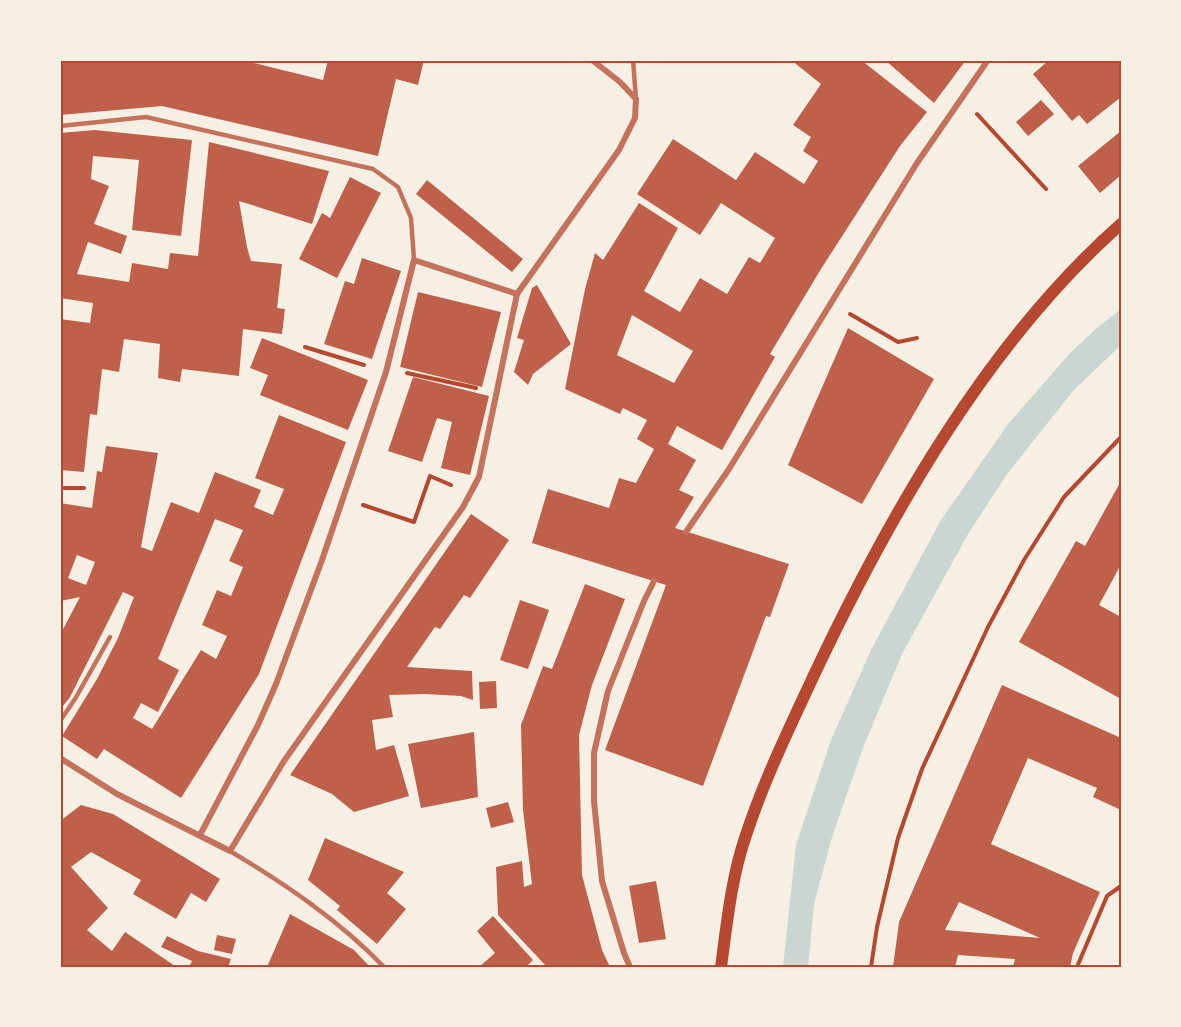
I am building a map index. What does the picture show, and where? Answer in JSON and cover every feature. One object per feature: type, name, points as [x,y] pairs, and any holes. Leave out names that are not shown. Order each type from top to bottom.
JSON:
[{"type":"main road","points":[[721,967],[732,884],[745,839],[768,775],[840,621],[923,469],[982,381],[1050,295],[1098,244],[1121,224]]},
{"type":"street","points":[[60,758],[117,794],[230,851],[284,761],[463,507],[479,477],[517,294],[619,150],[635,118],[636,99],[620,82],[592,60]]},
{"type":"street","points":[[686,532],[729,469],[917,163],[988,60]]},
{"type":"street","points":[[200,835],[258,724],[322,560],[386,372],[414,260],[517,294]]},
{"type":"street","points":[[630,967],[602,881],[594,801],[594,753],[608,691],[654,581]]},
{"type":"lane","points":[[633,60],[636,99]]},
{"type":"lane","points":[[60,126],[146,117],[373,169],[398,187],[411,218],[414,260]]},
{"type":"lane","points":[[60,721],[110,637]]},
{"type":"lane","points":[[230,851],[270,875],[352,936],[384,967]]},
{"type":"path","points":[[962,99],[1046,189]]},
{"type":"path","points":[[831,303],[898,342],[917,338]]},
{"type":"path","points":[[305,347],[386,372],[409,373],[484,390]]},
{"type":"path","points":[[871,967],[877,927],[898,838],[922,769],[988,627],[1024,560],[1064,496],[1121,437]]},
{"type":"path","points":[[342,498],[414,522],[430,476],[446,483]]},
{"type":"path","points":[[60,488],[84,488]]},
{"type":"path","points":[[1077,967],[1107,896],[1121,886]]},
{"type":"shaded area","points":[[1121,309],[1121,345],[1073,391],[1007,474],[968,534],[902,654],[863,748],[832,837],[814,904],[808,967],[783,967],[796,845],[831,740],[872,648],[941,520],[1009,423],[1071,352]]},
{"type":"building","points":[[60,60],[242,60],[323,80],[328,60],[424,60],[418,85],[396,79],[378,156],[162,106],[60,115]]},
{"type":"building","points":[[791,60],[861,60],[927,112],[900,146],[821,269],[770,354],[775,357],[722,450],[677,426],[668,444],[696,460],[679,490],[694,497],[675,528],[789,564],[770,617],[766,616],[703,786],[605,750],[666,585],[532,543],[548,489],[609,508],[619,478],[636,483],[654,449],[637,439],[647,420],[623,408],[620,414],[565,389],[585,289],[595,253],[603,260],[639,203],[678,228],[644,291],[680,312],[700,278],[727,294],[749,257],[760,263],[775,238],[721,203],[700,235],[637,194],[673,139],[736,180],[755,152],[804,184],[818,161],[803,151],[811,137],[793,125],[821,84]],"holes":[[[632,315],[693,351],[674,383],[617,355]]]},
{"type":"building","points":[[885,60],[966,60],[934,103]]},
{"type":"building","points":[[1049,60],[1121,60],[1121,97],[1087,124],[1079,115],[1072,121],[1033,74]]},
{"type":"building","points":[[1041,100],[1054,114],[1028,136],[1016,122]]},
{"type":"building","points":[[95,130],[192,140],[181,236],[132,230],[139,160],[93,156],[91,179],[109,186],[94,224],[127,236],[121,254],[88,242],[77,274],[129,282],[132,263],[168,269],[170,253],[198,256],[209,142],[329,171],[312,224],[239,201],[251,261],[282,264],[277,308],[285,309],[282,334],[243,329],[239,376],[182,369],[180,382],[158,378],[160,344],[124,339],[119,372],[102,369],[97,415],[90,414],[84,472],[60,470],[60,319],[90,323],[93,303],[60,298],[60,133]]},
{"type":"building","points":[[1121,131],[1121,175],[1100,193],[1078,166]]},
{"type":"building","points":[[350,177],[381,193],[337,278],[299,259],[322,213],[330,218]]},
{"type":"building","points":[[427,180],[523,259],[512,272],[416,194]]},
{"type":"building","points":[[362,258],[401,271],[372,359],[324,344],[345,281],[354,284]]},
{"type":"building","points":[[537,285],[571,344],[533,374],[528,385],[514,372],[524,340],[517,338],[532,288]]},
{"type":"building","points":[[418,292],[501,312],[482,387],[400,367]]},
{"type":"building","points":[[848,328],[934,379],[862,504],[788,465]]},
{"type":"building","points":[[262,338],[368,380],[348,430],[260,395],[268,375],[250,368]]},
{"type":"building","points":[[413,377],[489,396],[470,475],[441,468],[452,422],[437,418],[422,462],[388,451]]},
{"type":"building","points":[[279,415],[346,442],[259,674],[181,798],[104,749],[97,759],[62,736],[97,679],[118,638],[134,597],[123,592],[70,697],[60,710],[60,635],[80,597],[60,601],[60,503],[92,508],[97,471],[102,472],[106,446],[158,453],[141,547],[152,551],[171,502],[199,513],[215,472],[261,490],[254,507],[273,515],[284,489],[255,478]],"holes":[[[215,519],[243,530],[229,561],[243,567],[231,596],[217,590],[202,625],[227,636],[216,659],[201,650],[152,729],[133,718],[141,703],[158,712],[179,670],[158,659]],[[77,555],[95,562],[86,585],[68,578]]]},
{"type":"building","points":[[1121,481],[1121,569],[1119,568],[1099,605],[1121,617],[1121,699],[1019,642],[1076,541],[1085,546]]},
{"type":"building","points":[[471,514],[509,540],[470,598],[464,595],[440,629],[435,627],[407,667],[472,671],[473,700],[461,696],[389,695],[393,717],[372,720],[376,750],[394,745],[409,796],[354,812],[332,794],[290,775]]},
{"type":"building","points":[[585,584],[625,599],[592,685],[579,735],[582,875],[602,950],[610,967],[547,967],[498,915],[496,867],[522,861],[524,887],[532,884],[523,810],[521,725],[543,666],[552,669]]},
{"type":"building","points":[[520,600],[549,610],[528,669],[500,660]]},
{"type":"building","points":[[496,681],[497,708],[480,709],[479,682]]},
{"type":"building","points":[[1002,685],[1121,738],[1121,810],[1093,797],[1097,788],[1028,758],[991,844],[1100,892],[1073,953],[1070,967],[1013,967],[1015,959],[958,955],[955,967],[893,967],[899,922]],"holes":[[[959,902],[1040,938],[945,930]]]},
{"type":"building","points":[[474,732],[478,797],[421,808],[408,744]]},
{"type":"building","points":[[508,802],[514,822],[491,828],[486,808]]},
{"type":"building","points":[[81,805],[113,814],[220,879],[206,902],[191,893],[176,919],[133,894],[141,880],[91,852],[71,867],[108,908],[87,930],[112,951],[125,932],[174,967],[60,967],[60,821]]},
{"type":"building","points":[[325,838],[404,872],[387,893],[406,909],[377,944],[337,910],[340,906],[308,880]]},
{"type":"building","points":[[656,881],[666,939],[639,943],[629,886]]},
{"type":"building","points":[[290,914],[354,950],[370,967],[267,967]]},
{"type":"building","points":[[493,916],[533,960],[526,967],[479,967],[495,953],[477,931]]},
{"type":"building","points":[[217,935],[236,939],[232,954],[214,950]]},
{"type":"building","points":[[167,936],[198,951],[231,959],[228,967],[189,967],[192,961],[161,947]]}]
